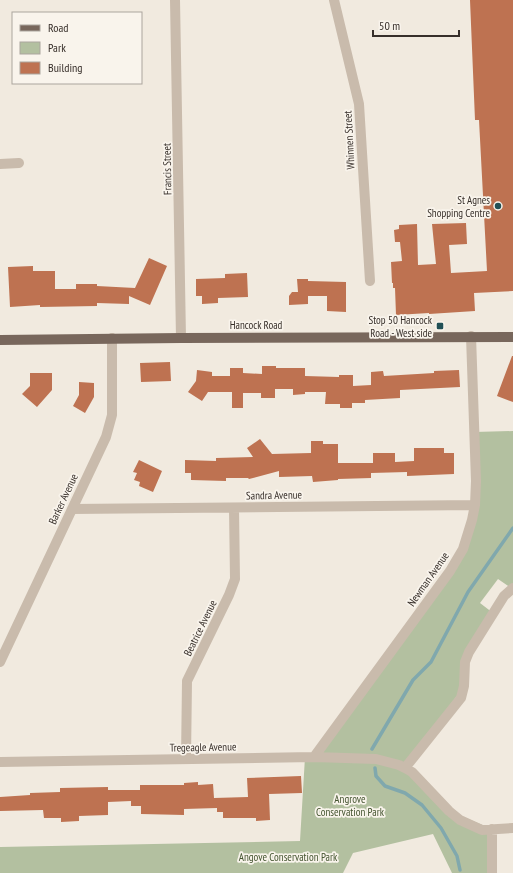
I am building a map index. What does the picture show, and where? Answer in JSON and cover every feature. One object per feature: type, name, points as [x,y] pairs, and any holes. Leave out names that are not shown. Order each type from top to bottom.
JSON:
[{"type":"main road","name":"Hancock Road","points":[[0,340],[112,338],[513,337]]},
{"type":"street","name":"Francis Street","points":[[176,0],[181,338]]},
{"type":"street","name":"Whinnen Street","points":[[334,0],[359,104],[370,281]]},
{"type":"street","points":[[0,164],[19,163]]},
{"type":"street","name":"Newman Avenue","points":[[314,757],[450,571],[463,549],[475,505],[476,481],[471,336]]},
{"type":"street","name":"Barker Avenue","points":[[0,662],[106,437],[112,415],[112,338]]},
{"type":"street","name":"Sandra Avenue","points":[[72,508],[234,508],[475,505]]},
{"type":"street","name":"Beatrice Avenue","points":[[186,759],[187,681],[229,595],[235,579],[234,508]]},
{"type":"street","points":[[405,768],[460,698],[464,686],[464,662],[504,596],[513,588]]},
{"type":"street","name":"Tregeagle Avenue","points":[[0,762],[314,757],[376,759],[399,765],[412,772],[448,811],[460,820],[482,830],[513,828]]},
{"type":"street","points":[[492,829],[492,873]]},
{"type":"green space","points":[[513,431],[513,588],[498,579],[480,603],[493,613],[469,652],[464,686],[405,768],[416,777],[449,811],[492,829],[492,873],[452,873],[433,834],[353,853],[343,873],[0,873],[0,847],[300,841],[305,757],[314,757],[450,571],[472,520],[474,432]]},
{"type":"building","name":"St Agnes Shopping Centre","points":[[470,0],[513,0],[513,291],[474,293],[475,311],[396,315],[395,288],[393,288],[392,283],[391,262],[402,261],[400,242],[395,242],[394,230],[399,229],[399,225],[417,224],[418,265],[436,264],[432,224],[466,223],[467,244],[449,245],[451,273],[487,271],[479,120],[475,120]]},
{"type":"building","points":[[149,258],[167,266],[150,305],[129,296],[129,304],[97,303],[97,306],[40,307],[40,305],[10,307],[8,267],[33,266],[33,271],[55,271],[55,289],[76,289],[76,284],[97,284],[97,286],[135,288]]},
{"type":"building","points":[[247,273],[248,297],[218,298],[218,303],[202,304],[202,296],[196,296],[196,279],[225,278],[225,274]]},
{"type":"building","points":[[297,279],[308,279],[308,281],[346,282],[346,312],[327,311],[327,296],[308,296],[308,304],[289,305],[289,296],[292,292],[298,292]]},
{"type":"building","points":[[513,356],[513,402],[497,396]]},
{"type":"building","points":[[170,362],[171,381],[141,382],[140,363]]},
{"type":"building","points":[[262,366],[276,366],[276,368],[305,368],[305,376],[339,377],[339,375],[353,375],[353,386],[371,385],[371,372],[383,371],[384,376],[459,370],[460,387],[400,390],[400,398],[365,400],[365,403],[352,403],[352,408],[340,408],[340,404],[325,404],[326,392],[305,392],[305,394],[293,395],[293,389],[275,389],[275,398],[261,398],[261,393],[243,393],[243,408],[232,408],[232,392],[208,392],[202,401],[188,392],[196,381],[197,370],[212,372],[212,376],[230,376],[230,368],[243,368],[243,373],[262,374]]},
{"type":"building","points":[[30,373],[52,373],[52,390],[37,407],[22,394],[30,386]]},
{"type":"building","points":[[79,382],[94,383],[94,397],[85,413],[73,406],[79,395]]},
{"type":"building","points":[[260,439],[272,454],[311,453],[311,441],[323,441],[323,444],[338,444],[338,463],[373,463],[373,453],[395,453],[395,462],[414,461],[414,448],[444,448],[444,453],[454,453],[454,474],[407,476],[407,472],[371,473],[371,478],[338,479],[313,482],[312,476],[279,477],[279,471],[249,479],[226,478],[226,481],[191,480],[191,473],[185,473],[185,460],[216,461],[216,458],[253,457],[247,448]]},
{"type":"building","points":[[139,460],[162,471],[153,492],[139,486],[140,482],[134,480],[137,473],[133,472]]},
{"type":"building","points":[[301,776],[302,793],[269,794],[270,820],[256,821],[256,818],[223,818],[223,812],[217,812],[217,808],[184,809],[184,815],[141,814],[141,806],[131,806],[131,801],[108,802],[108,815],[79,816],[79,821],[61,822],[61,818],[44,818],[43,810],[0,811],[0,797],[30,795],[30,793],[60,792],[60,788],[108,787],[108,790],[140,790],[140,785],[184,785],[184,783],[198,782],[198,785],[213,784],[214,798],[248,797],[247,778]]},
{"type":"waterway","points":[[372,749],[413,680],[431,662],[468,592],[513,528]]},
{"type":"waterway","points":[[375,768],[376,776],[385,786],[405,793],[422,805],[441,828],[457,856],[460,870]]},
{"type":"place","name":"St Agnes Shopping Centre","points":[[498,206]]},
{"type":"place","name":"Stop 50 Hancock Road - West side","points":[[440,326]]},
{"type":"park label","name":"Angrove Conservation Park","points":[[350,805]]},
{"type":"park label","name":"Angove Conservation Park","points":[[288,857]]}]
